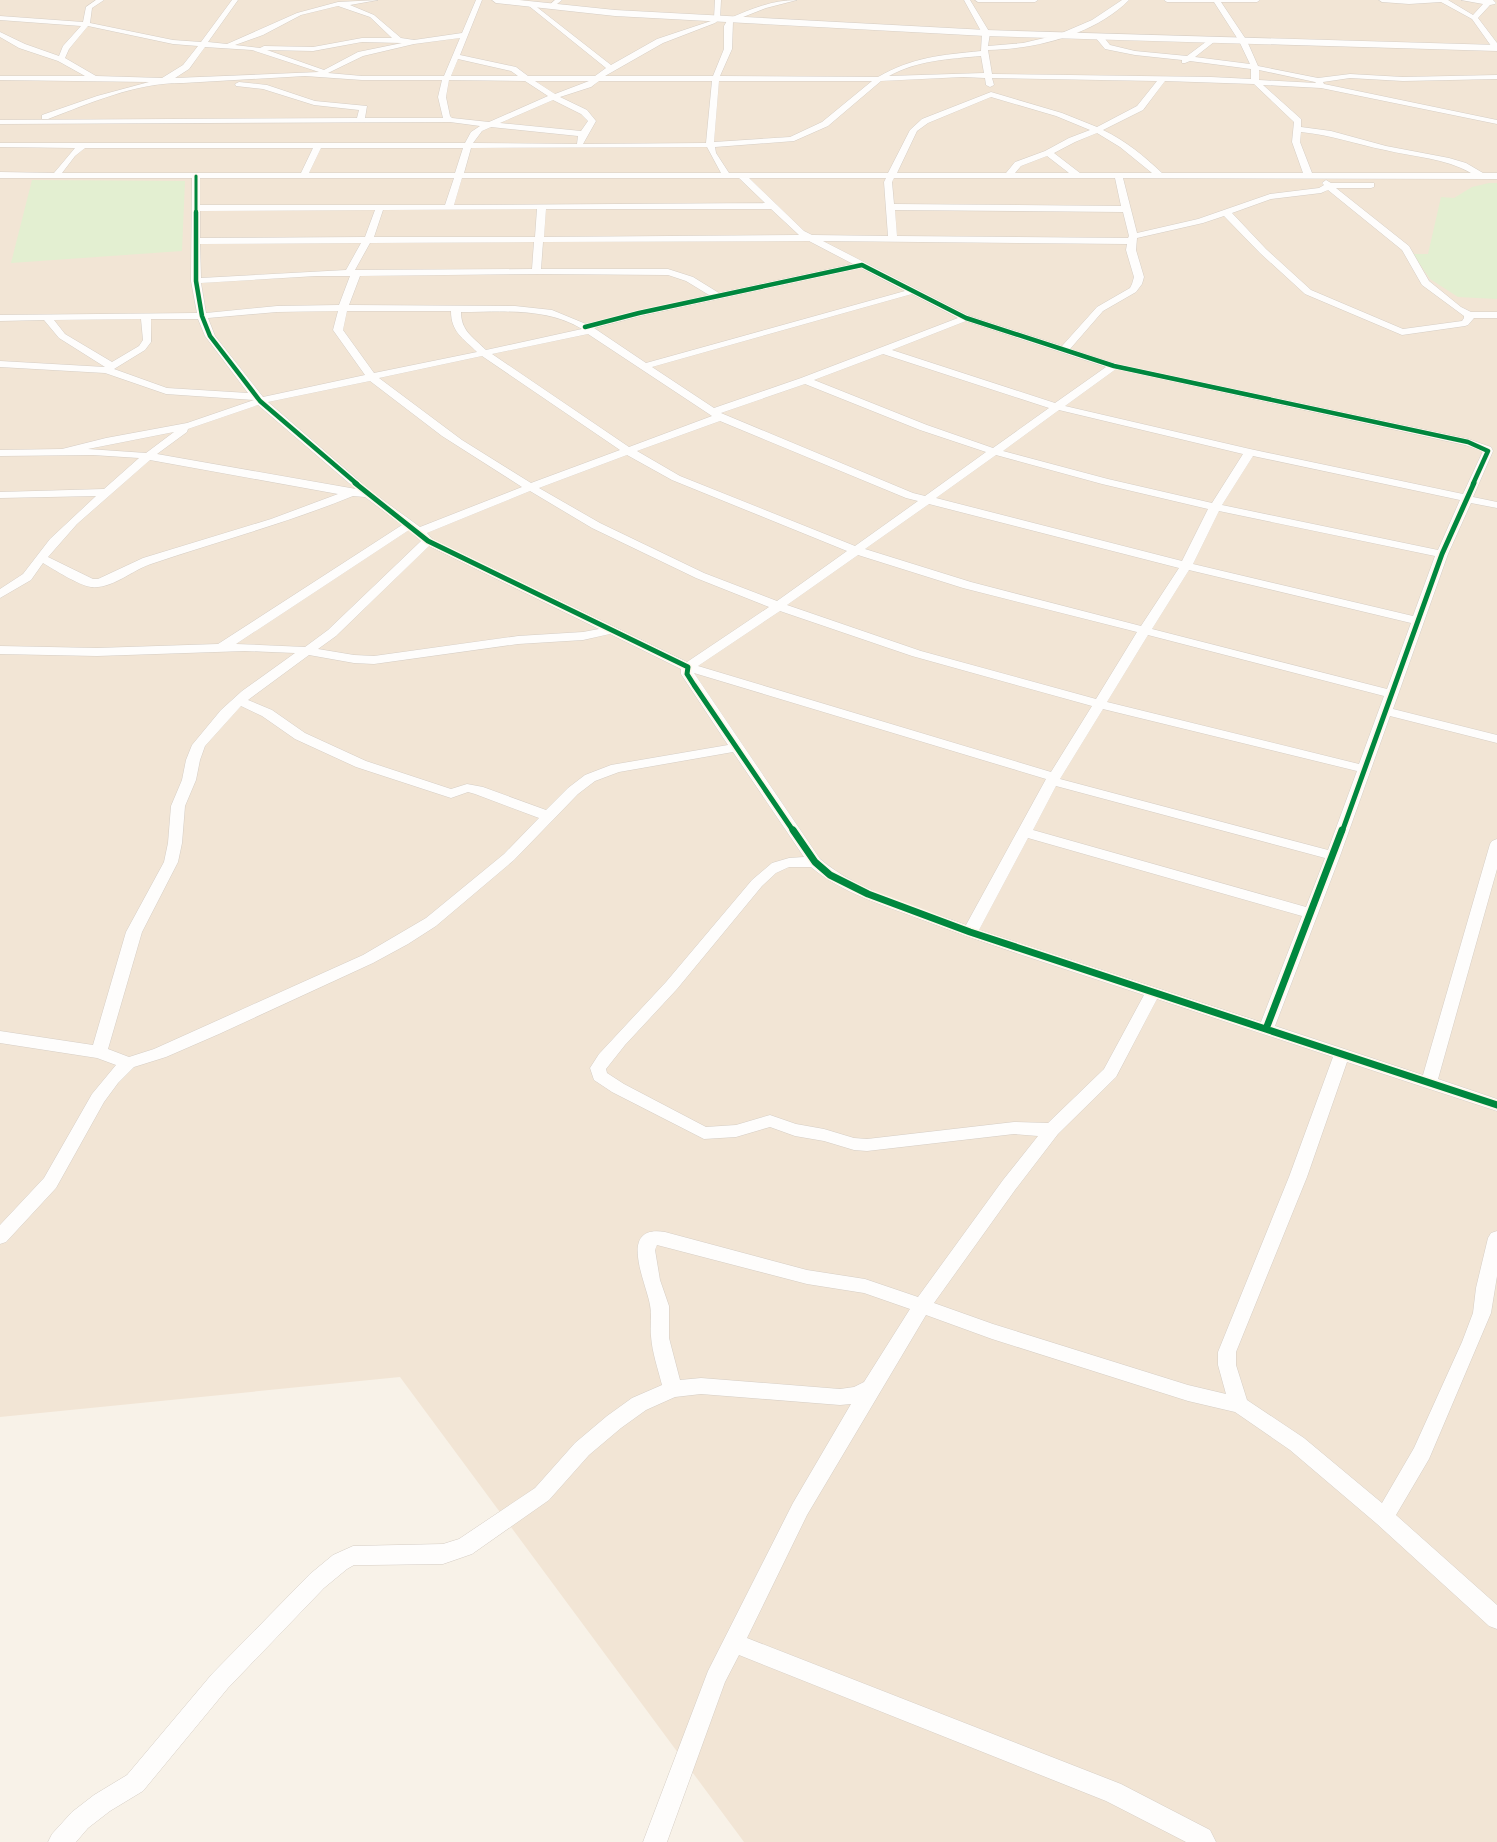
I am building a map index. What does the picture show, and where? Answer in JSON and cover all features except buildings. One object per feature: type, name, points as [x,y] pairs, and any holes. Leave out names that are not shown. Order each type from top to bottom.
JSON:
[{"type":"street","points":[[61,59],[66,48],[86,24],[89,7],[101,0]]},
{"type":"street","points":[[36,120],[102,97],[178,74],[186,67],[235,0]]},
{"type":"street","points":[[226,46],[260,33],[300,14],[338,4],[375,0]]},
{"type":"street","points":[[450,120],[445,115],[442,97],[446,78],[479,0]]},
{"type":"street","points":[[496,0],[550,7],[730,20],[986,33],[1497,48]]},
{"type":"street","points":[[550,7],[558,0]]},
{"type":"street","points":[[717,19],[718,0]]},
{"type":"street","points":[[726,174],[712,153],[710,144],[716,78],[728,49],[728,26],[730,20],[764,6],[794,0]]},
{"type":"street","points":[[967,0],[986,33],[984,50],[991,94]]},
{"type":"street","points":[[978,0],[1035,0]]},
{"type":"street","points":[[0,145],[82,146],[204,139],[318,146],[580,146],[710,144],[791,139],[826,124],[879,79],[900,67],[918,61],[1047,42],[1094,23],[1126,0]]},
{"type":"street","points":[[1167,0],[1257,0]]},
{"type":"street","points":[[1216,0],[1243,41],[1255,66],[1255,81],[1298,121],[1296,142],[1313,175],[1406,248],[1425,283],[1458,309],[1469,315],[1497,315]]},
{"type":"street","points":[[1382,0],[1409,2],[1441,0],[1474,18],[1497,48]]},
{"type":"street","points":[[1464,0],[1489,1],[1497,4]]},
{"type":"street","points":[[1474,18],[1489,1]]},
{"type":"street","points":[[338,4],[355,8],[372,16],[399,40]]},
{"type":"street","points":[[531,5],[611,68]]},
{"type":"street","points":[[0,18],[86,24],[173,42],[254,48],[285,47],[313,49],[356,41],[399,40],[414,42]]},
{"type":"street","points":[[448,207],[468,146],[474,134],[490,123],[583,87],[600,78],[611,68],[660,41],[717,19]]},
{"type":"street","points":[[0,34],[22,46],[61,59],[96,78]]},
{"type":"street","points":[[254,48],[323,74],[361,54],[414,42],[464,35]]},
{"type":"street","points":[[1099,37],[1108,47],[1142,55],[1255,66],[1320,83],[1497,122]]},
{"type":"street","points":[[1177,79],[1186,58],[1199,51],[1211,40]]},
{"type":"street","points":[[456,56],[513,69],[554,97],[576,107],[591,119],[583,134],[580,146]]},
{"type":"street","points":[[275,63],[281,57]]},
{"type":"street","points":[[175,80],[266,72],[323,74],[362,78],[879,79],[963,75],[1320,83],[1347,76],[1403,79],[1497,77]]},
{"type":"street","points":[[0,78],[175,80],[252,85],[271,89],[308,102],[364,108],[360,120]]},
{"type":"street","points":[[1009,174],[1018,164],[1048,153],[1140,108],[1162,80]]},
{"type":"street","points":[[893,240],[888,188],[890,174],[916,127],[931,118],[991,94],[1098,130],[1134,151],[1160,175]]},
{"type":"street","points":[[0,122],[36,120],[461,120],[583,134]]},
{"type":"street","points":[[204,139],[219,120]]},
{"type":"street","points":[[461,120],[474,134]]},
{"type":"street","points":[[1298,129],[1330,133],[1385,148],[1449,160],[1489,179]]},
{"type":"street","points":[[56,175],[72,154],[82,146]]},
{"type":"street","points":[[304,175],[318,146]]},
{"type":"street","points":[[1048,153],[1077,175]]},
{"type":"street","points":[[741,174],[793,227],[809,238],[966,318],[1062,351],[1114,366],[1478,445],[1488,451],[1442,554],[1333,856],[1266,1029]]},
{"type":"street","points":[[0,175],[1009,174],[1313,175],[1489,179]]},
{"type":"street","points":[[1062,351],[1100,309],[1135,287],[1139,277],[1131,250],[1133,239],[1118,175]]},
{"type":"street","points":[[196,176],[196,281],[202,316],[210,336],[257,398],[368,494],[419,533],[610,630],[688,667],[1053,779],[1333,856]]},
{"type":"street","points":[[196,241],[809,238],[893,240],[1133,239],[1200,221],[1270,197],[1321,190],[1329,186],[1489,179],[1497,176]]},
{"type":"street","points":[[536,273],[542,206]]},
{"type":"street","points":[[195,208],[774,206]]},
{"type":"street","points":[[380,207],[368,239],[357,256],[338,330],[372,377],[417,413],[528,488],[594,526],[647,553],[718,585],[878,642],[972,671],[1364,769]]},
{"type":"street","points":[[890,207],[1127,210]]},
{"type":"street","points":[[1226,212],[1263,251],[1308,292],[1402,332],[1465,323],[1469,319],[1469,315]]},
{"type":"street","points":[[62,452],[106,441],[189,426],[257,398],[484,354],[717,296],[862,265]]},
{"type":"street","points":[[196,281],[299,273],[677,273],[689,277],[717,296]]},
{"type":"street","points":[[643,367],[914,291]]},
{"type":"street","points":[[0,318],[202,316],[277,309],[343,308],[535,310],[566,316],[716,415],[840,468],[925,501],[973,510],[1186,566],[1418,621]]},
{"type":"street","points":[[456,309],[456,323],[460,330],[484,354],[628,451],[692,485],[856,550],[967,585],[1392,694]]},
{"type":"street","points":[[109,369],[142,348],[148,340],[146,317]]},
{"type":"street","points":[[47,318],[70,342],[102,359],[109,369]]},
{"type":"street","points":[[221,647],[268,619],[367,550],[419,533],[528,488],[628,451],[966,318]]},
{"type":"street","points":[[882,350],[972,381],[1058,407],[1250,452],[1497,505]]},
{"type":"street","points":[[0,364],[109,369],[166,391],[257,398]]},
{"type":"street","points":[[1114,366],[777,607],[688,667],[687,674],[814,862],[830,875],[855,888],[970,932],[1497,1105]]},
{"type":"street","points":[[805,380],[894,416],[994,451],[1123,487],[1215,508],[1442,554]]},
{"type":"street","points":[[0,594],[27,577],[64,531],[148,456],[189,426]]},
{"type":"street","points":[[1478,445],[1497,442]]},
{"type":"street","points":[[0,453],[62,452],[148,456],[368,494]]},
{"type":"street","points":[[970,932],[1053,779],[1186,566],[1215,508],[1250,452]]},
{"type":"street","points":[[0,495],[109,492]]},
{"type":"street","points":[[42,558],[91,583],[98,584],[135,565],[257,528],[326,503],[350,492]]},
{"type":"street","points":[[99,1052],[134,932],[171,862],[176,843],[178,806],[189,780],[199,745],[210,730],[240,700],[344,622],[419,533]]},
{"type":"street","points":[[0,650],[98,652],[221,647],[301,650],[363,660],[382,660],[518,640],[583,636],[610,630]]},
{"type":"street","points":[[240,700],[267,713],[300,736],[361,764],[451,794],[467,788],[478,790],[548,816]]},
{"type":"street","points":[[1386,711],[1497,739]]},
{"type":"street","points":[[0,1237],[50,1183],[98,1098],[112,1079],[128,1063],[160,1053],[368,959],[403,940],[431,922],[509,857],[573,791],[590,778],[616,768],[737,747]]},
{"type":"street","points":[[1024,832],[1311,914]]},
{"type":"street","points":[[1430,1082],[1497,844]]},
{"type":"street","points":[[814,862],[784,863],[773,867],[762,877],[659,1000],[605,1057],[598,1068],[600,1076],[618,1088],[704,1133],[736,1131],[770,1121],[795,1130],[824,1135],[854,1144],[867,1145],[1014,1128],[1052,1130]]},
{"type":"street","points":[[655,1842],[716,1678],[800,1509],[921,1307],[1009,1185],[1052,1130],[1110,1074],[1153,992]]},
{"type":"street","points":[[0,1037],[99,1052],[128,1063]]},
{"type":"street","points":[[1240,1405],[1227,1366],[1227,1352],[1298,1177],[1342,1054]]},
{"type":"street","points":[[673,1389],[660,1338],[660,1306],[651,1280],[646,1250],[648,1240],[653,1238],[665,1239],[807,1277],[865,1286],[921,1307],[1188,1393],[1240,1405],[1297,1444],[1384,1517],[1497,1619]]},
{"type":"street","points":[[1384,1517],[1422,1453],[1471,1342],[1482,1313],[1485,1288],[1497,1238]]},
{"type":"street","points":[[60,1842],[80,1820],[135,1782],[220,1681],[317,1581],[340,1562],[353,1556],[443,1554],[465,1547],[542,1494],[582,1449],[614,1422],[639,1404],[673,1389],[701,1386],[840,1397],[857,1395],[871,1388]]},
{"type":"street","points":[[734,1643],[1113,1792],[1202,1838],[1204,1842]]},
{"type":"shaded area","points":[[0,0],[1497,0],[1497,1842],[744,1842],[400,1377],[0,1417]]},
{"type":"green space","points":[[32,180],[185,181],[182,251],[11,263]]},
{"type":"green space","points":[[1497,183],[1497,299],[1458,297],[1430,279],[1413,254],[1428,254],[1441,197],[1454,198],[1472,187]]},
{"type":"cycle path","points":[[196,176],[196,281],[202,316],[210,336],[260,401],[368,494],[419,532],[428,541],[688,667],[687,674],[694,685],[815,862],[830,875],[868,894],[970,932],[1497,1105]]},
{"type":"cycle path","points":[[585,327],[639,313],[862,265],[966,318],[1114,366],[1468,442],[1487,449],[1488,451],[1442,554],[1333,856],[1266,1029]]}]
